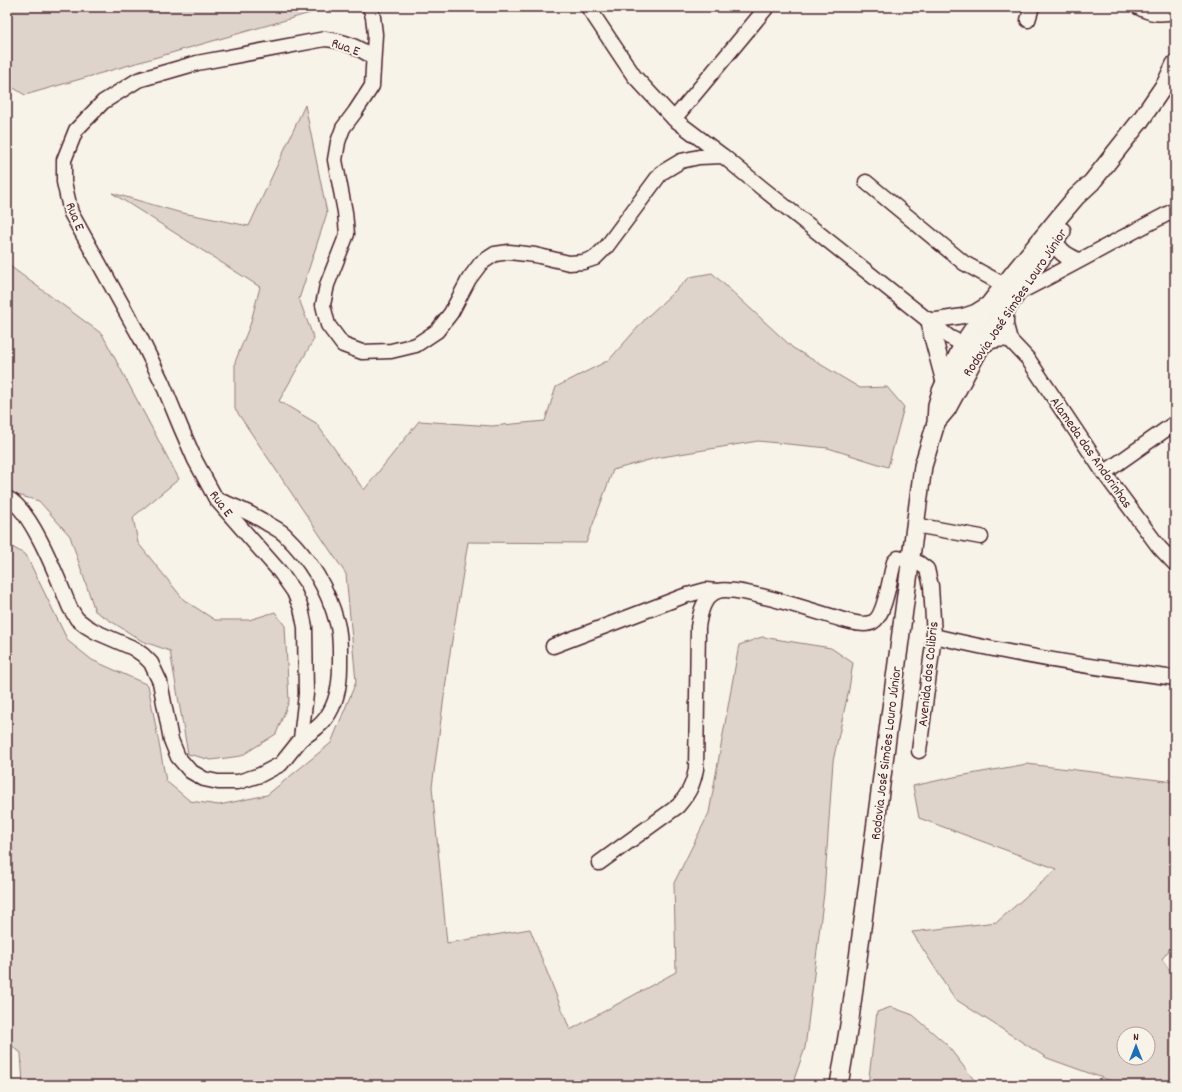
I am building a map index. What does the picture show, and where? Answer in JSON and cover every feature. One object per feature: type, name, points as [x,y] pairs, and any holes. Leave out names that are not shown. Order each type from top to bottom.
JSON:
[{"type":"main road","name":"Rodovia José Simões Louro Júnior","points":[[839,1085],[850,1019],[914,525],[923,466],[936,423],[937,405],[945,382],[963,344],[991,302],[1011,289],[1034,268],[1074,213],[1092,182],[1140,121],[1166,83],[1175,64]]},
{"type":"main road","name":"Rodovia José Simões Louro Júnior","points":[[936,423],[947,409],[980,348],[1006,311],[1016,270],[1076,197],[1092,182]]},
{"type":"main road","points":[[1054,241],[1058,249],[1063,254],[1078,260]]},
{"type":"main road","points":[[930,321],[945,382]]},
{"type":"street","points":[[370,7],[375,34],[372,86],[343,128],[338,142],[335,160],[345,212],[347,234],[327,285],[323,305],[328,325],[343,345],[362,352],[391,351],[416,345],[437,331],[451,313],[469,279],[481,264],[495,254],[508,252],[535,255],[569,263],[583,262],[595,258],[607,246],[661,173],[681,160],[699,157],[723,156]]},
{"type":"street","points":[[588,7],[634,76],[674,119],[723,156],[950,337],[963,344],[980,348],[995,339],[1010,340],[1006,325],[1006,311],[991,302],[975,312],[963,316],[930,321]]},
{"type":"street","points":[[674,119],[767,7]]},
{"type":"street","points":[[1145,9],[1162,14],[1175,12]]},
{"type":"street","name":"Rua E","points":[[301,739],[306,694],[305,628],[301,608],[294,592],[280,572],[216,499],[195,460],[162,382],[72,213],[64,182],[64,160],[76,130],[103,102],[138,80],[197,63],[325,39],[337,40],[354,46],[373,57]]},
{"type":"street","points":[[866,182],[964,263],[1011,289],[1078,260],[1175,210]]},
{"type":"street","points":[[1016,270],[1063,264],[1078,260]]},
{"type":"street","name":"Alameda das Andorinhas","points":[[1010,340],[1028,359],[1104,473],[1159,547],[1175,564]]},
{"type":"street","points":[[1104,473],[1175,423]]},
{"type":"street","points":[[7,498],[21,509],[34,528],[70,608],[77,618],[96,632],[133,648],[152,663],[160,682],[164,698],[171,740],[178,756],[190,771],[204,779],[218,782],[238,782],[260,775],[281,764],[301,739],[316,730],[326,718],[335,699],[340,681],[338,624],[318,575],[303,553],[284,533],[250,512],[216,499]]},
{"type":"street","points":[[914,525],[981,537]]},
{"type":"street","points":[[553,646],[684,596],[706,590],[729,590],[747,593],[844,620],[864,624],[873,622],[879,615],[894,562],[898,558],[910,560]]},
{"type":"street","name":"Avenida dos Colibris","points":[[910,560],[919,563],[926,569],[931,586],[934,636],[919,751]]},
{"type":"street","points":[[599,863],[678,806],[688,794],[693,783],[696,769],[698,627],[701,610],[707,599],[717,591]]},
{"type":"street","points":[[934,636],[980,647],[1054,661],[1175,678]]},
{"type":"shaded area","points":[[7,7],[331,7],[25,95],[7,84]]},
{"type":"shaded area","points":[[305,105],[327,213],[299,299],[314,339],[279,401],[316,423],[364,490],[419,421],[492,426],[545,421],[556,387],[609,360],[647,317],[690,277],[712,273],[793,348],[860,388],[887,387],[904,407],[888,467],[828,448],[758,441],[656,458],[613,470],[586,543],[468,542],[449,659],[432,787],[447,943],[530,929],[570,1030],[676,972],[674,883],[709,813],[739,645],[762,637],[831,648],[853,663],[849,689],[833,761],[824,893],[805,1048],[792,1085],[23,1085],[21,1053],[7,1042],[7,544],[26,555],[68,641],[92,660],[148,685],[166,781],[190,801],[219,805],[267,795],[331,743],[356,682],[346,574],[235,409],[235,362],[250,325],[260,287],[112,193],[178,212],[249,226]]},
{"type":"shaded area","points":[[7,264],[102,334],[179,479],[133,517],[138,543],[184,600],[215,620],[249,620],[275,612],[285,626],[289,701],[276,734],[241,756],[211,760],[188,754],[170,651],[142,641],[95,611],[70,536],[39,501],[7,492]]},
{"type":"shaded area","points":[[1027,764],[1175,782],[1175,942],[1162,959],[1175,978],[1175,1085],[1122,1085],[1047,1058],[955,999],[912,932],[997,922],[1057,869],[919,818],[913,786]]},
{"type":"shaded area","points":[[891,1007],[913,1015],[947,1045],[978,1085],[868,1085],[877,1012]]}]
